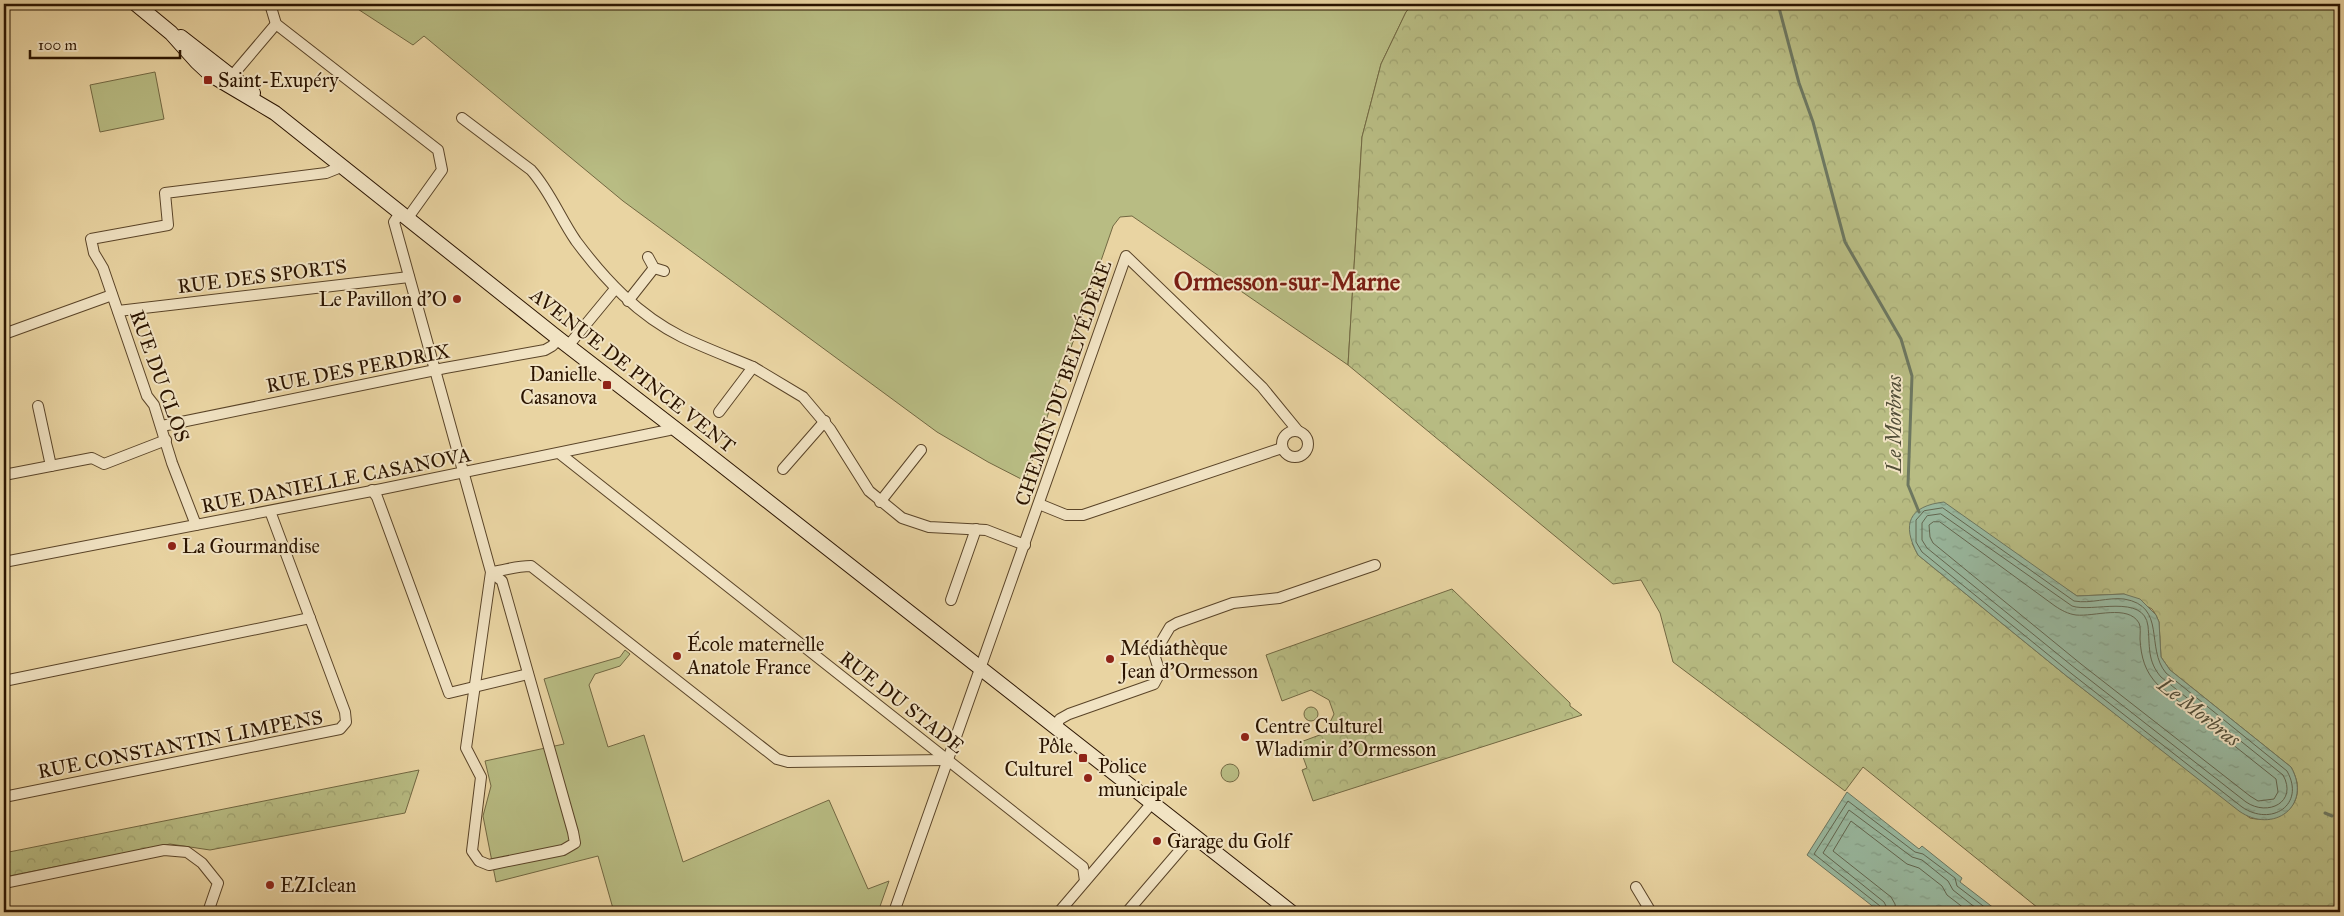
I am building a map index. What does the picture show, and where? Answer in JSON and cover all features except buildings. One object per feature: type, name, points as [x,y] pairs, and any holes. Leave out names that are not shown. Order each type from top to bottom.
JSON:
[{"type":"main road","name":"AVENUE DE PINCE VENT","points":[[136,4],[171,32],[211,75],[276,114],[563,343],[672,426],[1291,912]]},
{"type":"main road","name":"AVENUE DE PINCE VENT","points":[[171,32],[186,39],[258,97],[261,104]]},
{"type":"street","points":[[270,4],[276,24],[438,150],[442,170],[403,216],[394,222],[491,572],[466,748],[480,777],[472,851],[480,860],[489,865],[563,850],[574,843],[574,832],[502,581],[491,572]]},
{"type":"street","points":[[232,76],[276,24]]},
{"type":"street","points":[[462,118],[509,152],[540,181],[572,235],[615,288],[628,301],[657,323],[682,337],[753,367],[802,397],[825,421],[869,491],[880,502],[902,518],[929,527],[986,530],[1025,545]]},
{"type":"street","name":"RUE DU CLOS","points":[[196,525],[172,463],[162,426],[154,406],[147,396],[103,268],[94,253],[91,239],[168,225],[165,193],[326,173],[341,167]]},
{"type":"street","name":"CHEMIN DU BELVÉDÈRE","points":[[894,912],[1126,256],[1262,388],[1298,431]]},
{"type":"street","points":[[628,301],[659,269],[648,258]]},
{"type":"street","name":"RUE DES SPORTS","points":[[118,311],[409,277]]},
{"type":"street","points":[[563,343],[615,288]]},
{"type":"street","points":[[4,334],[112,295]]},
{"type":"street","name":"RUE DES PERDRIX","points":[[162,426],[435,370],[545,350],[563,343]]},
{"type":"street","points":[[719,412],[753,367]]},
{"type":"street","points":[[38,406],[51,466]]},
{"type":"street","points":[[783,469],[825,421]]},
{"type":"street","name":"RUE DANIELLE CASANOVA","points":[[4,562],[559,453],[669,430],[672,426]]},
{"type":"street","points":[[1292,431],[1298,431],[1306,436],[1309,442],[1308,449],[1303,455],[1294,458],[1289,456],[1282,448],[1285,435],[1292,431]]},
{"type":"street","points":[[4,475],[92,458],[104,464],[166,440]]},
{"type":"street","points":[[1039,504],[1066,515],[1082,515],[1282,448]]},
{"type":"street","points":[[880,502],[922,450]]},
{"type":"street","name":"RUE DU STADE","points":[[559,453],[1083,867]]},
{"type":"street","points":[[372,490],[377,497],[449,693],[528,674]]},
{"type":"street","name":"RUE CONSTANTIN LIMPENS","points":[[4,797],[340,730],[346,722],[345,712],[270,511]]},
{"type":"street","points":[[951,600],[976,529]]},
{"type":"street","points":[[1055,727],[1060,719],[1069,714],[1154,684],[1160,673],[1154,654],[1170,627],[1177,623],[1233,603],[1279,598],[1375,565]]},
{"type":"street","points":[[491,572],[508,570],[514,566],[531,566],[777,759],[788,762],[947,760]]},
{"type":"street","points":[[4,681],[310,618]]},
{"type":"street","points":[[1059,912],[1152,803]]},
{"type":"street","points":[[1127,912],[1193,835]]},
{"type":"street","points":[[4,883],[164,850],[187,852],[202,863],[218,883],[208,912]]},
{"type":"street","points":[[1085,881],[1083,867],[1098,866]]},
{"type":"street","points":[[1636,887],[1650,912]]},
{"type":"green space","points":[[350,4],[1413,4],[1406,12],[1381,64],[1362,137],[1348,365],[1132,216],[1120,217],[1113,226],[1025,481],[937,432],[623,201],[424,36],[413,45]]},
{"type":"green space","points":[[1413,4],[2340,4],[2340,912],[2043,912],[1863,767],[1845,791],[1673,662],[1660,613],[1641,580],[1613,584],[1348,365],[1362,137],[1381,64],[1406,12]],"holes":[[[1912,543],[2030,565],[2077,596],[2124,594],[2152,609],[2159,622],[2161,657],[2170,670],[2291,767],[2296,779],[2297,790],[2295,800],[2290,808],[2283,814],[2273,818],[2250,818],[2069,678],[1918,555]]]},
{"type":"green space","points":[[155,72],[164,119],[100,132],[90,85]]},
{"type":"green space","points":[[1452,589],[1570,703],[1570,706],[1582,715],[1313,801],[1302,770],[1307,768],[1298,743],[1325,733],[1334,714],[1329,700],[1311,690],[1282,701],[1266,655]]},
{"type":"green space","points":[[625,650],[630,654],[620,666],[595,674],[589,685],[608,747],[644,735],[683,862],[829,800],[868,889],[889,881],[878,912],[614,912],[598,856],[496,882],[483,816],[491,786],[485,761],[564,744],[544,679],[620,657]]},
{"type":"green space","points":[[1308,707],[1314,707],[1318,714],[1314,721],[1308,721],[1304,717],[1304,711]]},
{"type":"green space","points":[[1226,764],[1234,764],[1239,769],[1237,780],[1226,782],[1221,777],[1221,769]]},
{"type":"green space","points":[[419,770],[405,813],[210,850],[170,844],[4,877],[4,853]]},
{"type":"water","points":[[1944,502],[2077,596],[2124,594],[2140,599],[2156,615],[2159,622],[2161,657],[2170,670],[2291,767],[2296,781],[2297,794],[2293,804],[2286,813],[2276,818],[2265,820],[2252,818],[2239,811],[2069,678],[1918,555],[1910,534],[1912,518],[1916,512],[1923,508]]},
{"type":"water","points":[[1847,792],[1919,849],[1922,846],[1962,878],[1960,882],[1999,912],[1880,912],[1807,855]]},
{"type":"waterway","name":"Le Morbras","points":[[1778,4],[1799,83],[1813,122],[1845,242],[1901,339],[1912,376],[1908,485],[1919,512]]},
{"type":"waterway","name":"Le Morbras","points":[[2325,813],[2332,816]]},
{"type":"place","name":"Saint-Exupéry","points":[[208,80]]},
{"type":"place","name":"Le Pavillon d'O","points":[[457,299]]},
{"type":"place","name":"Danielle Casanova","points":[[607,385]]},
{"type":"place","name":"La Gourmandise","points":[[172,546]]},
{"type":"place","name":"École maternelle Anatole France","points":[[677,656]]},
{"type":"place","name":"Médiathèque Jean d'Ormesson","points":[[1110,659]]},
{"type":"place","name":"Centre Culturel Wladimir d'Ormesson","points":[[1245,737]]},
{"type":"place","name":"Pôle Culturel","points":[[1083,758]]},
{"type":"place","name":"Police municipale","points":[[1088,778]]},
{"type":"place","name":"Garage du Golf","points":[[1157,841]]},
{"type":"place","name":"EZIclean","points":[[270,885]]},
{"type":"district","name":"Ormesson-sur-Marne","points":[[1287,281]]}]
